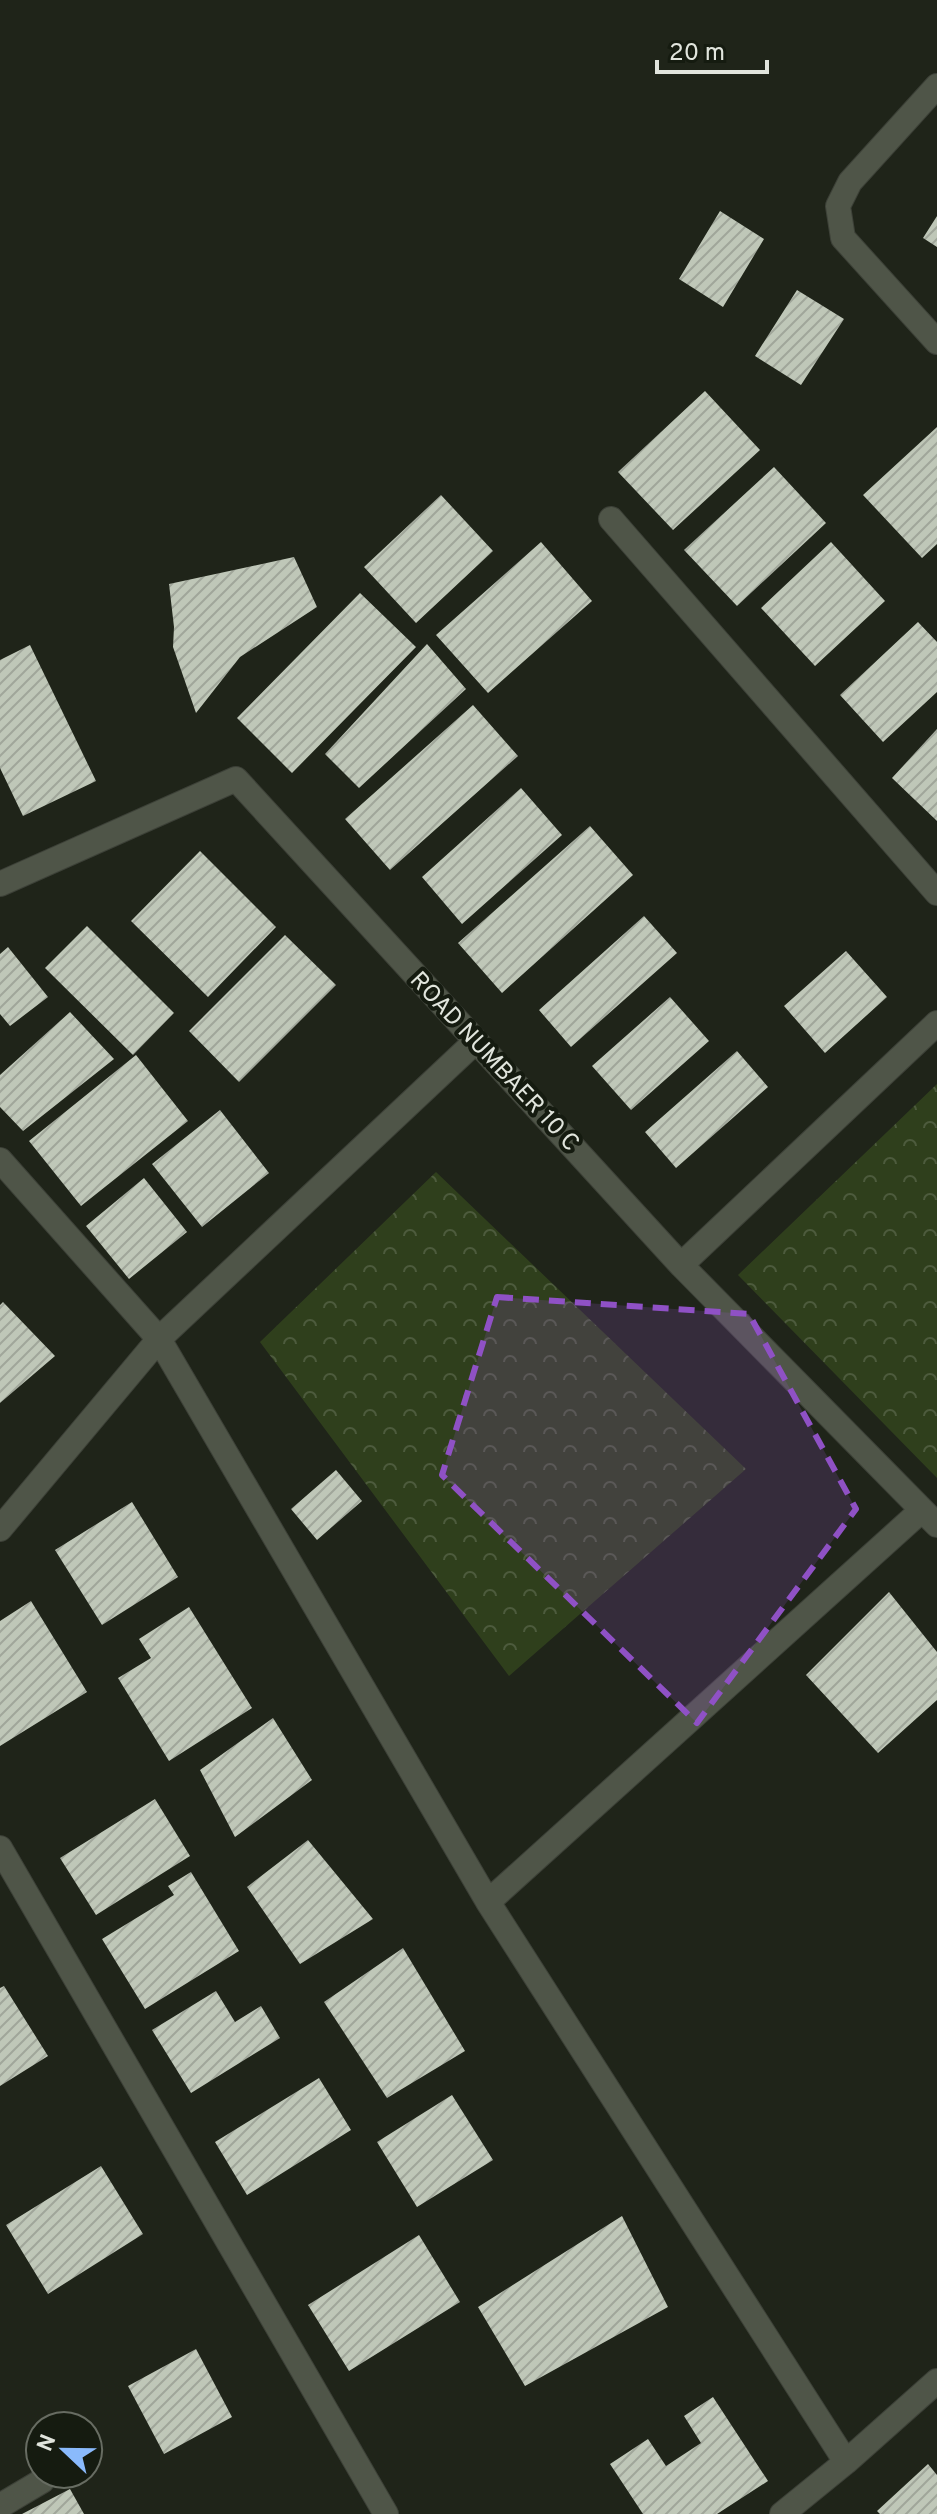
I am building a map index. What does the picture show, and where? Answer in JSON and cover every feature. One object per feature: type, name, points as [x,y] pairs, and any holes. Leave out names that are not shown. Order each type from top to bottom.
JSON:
[{"type":"street","points":[[933,338],[843,238],[838,206],[850,182],[937,86]]},
{"type":"street","points":[[611,519],[937,893]]},
{"type":"street","name":"ROAD NUMBAER 10 C","points":[[0,884],[236,779],[681,1265],[930,1517]]},
{"type":"street","points":[[681,1265],[937,1023]]},
{"type":"street","points":[[0,1529],[159,1339],[476,1041]]},
{"type":"street","points":[[0,1160],[159,1339],[488,1902],[846,2462]]},
{"type":"street","points":[[488,1902],[930,1517]]},
{"type":"street","points":[[0,1848],[386,2514]]},
{"type":"street","points":[[782,2514],[937,2381]]},
{"type":"street","points":[[0,2506],[27,2490]]},
{"type":"highlighted area","points":[[497,1297],[749,1314],[856,1509],[697,1723],[442,1475]]},
{"type":"green space","points":[[937,1084],[937,1478],[738,1275]]},
{"type":"green space","points":[[436,1172],[746,1469],[509,1676],[260,1342]]},
{"type":"building","points":[[720,211],[764,239],[723,307],[679,279]]},
{"type":"building","points":[[937,216],[937,247],[923,238]]},
{"type":"building","points":[[797,290],[844,319],[801,385],[755,356]]},
{"type":"building","points":[[705,391],[760,450],[673,530],[618,472]]},
{"type":"building","points":[[937,427],[937,544],[922,558],[863,495]]},
{"type":"building","points":[[774,467],[826,523],[737,606],[684,550]]},
{"type":"building","points":[[441,495],[493,551],[416,623],[364,567]]},
{"type":"building","points":[[541,542],[592,601],[488,693],[436,635]]},
{"type":"building","points":[[831,542],[885,601],[815,666],[761,608]]},
{"type":"building","points":[[294,557],[317,607],[240,657],[196,713],[173,647],[169,584]]},
{"type":"building","points":[[360,593],[416,647],[292,773],[237,718]]},
{"type":"building","points":[[918,622],[937,642],[937,692],[883,742],[840,695]]},
{"type":"building","points":[[427,644],[466,689],[359,788],[325,754]]},
{"type":"building","points":[[30,645],[96,781],[23,816],[0,768],[0,660]]},
{"type":"building","points":[[473,705],[518,756],[390,870],[345,819]]},
{"type":"building","points":[[937,729],[937,821],[892,778]]},
{"type":"building","points":[[521,788],[562,835],[462,924],[422,877]]},
{"type":"building","points":[[590,826],[633,875],[502,993],[458,943]]},
{"type":"building","points":[[200,851],[276,927],[208,997],[131,921]]},
{"type":"building","points":[[644,916],[677,953],[571,1047],[539,1010]]},
{"type":"building","points":[[87,926],[174,1013],[133,1055],[45,968]]},
{"type":"building","points":[[285,935],[336,985],[239,1082],[189,1031]]},
{"type":"building","points":[[8,947],[48,997],[10,1026],[0,1014],[0,954]]},
{"type":"building","points":[[846,951],[887,997],[825,1053],[784,1006]]},
{"type":"building","points":[[670,997],[709,1041],[631,1110],[592,1066]]},
{"type":"building","points":[[70,1012],[114,1059],[23,1131],[0,1107],[0,1075]]},
{"type":"building","points":[[737,1051],[768,1087],[676,1168],[645,1132]]},
{"type":"building","points":[[136,1055],[188,1121],[81,1206],[29,1141]]},
{"type":"building","points":[[220,1110],[269,1173],[202,1227],[152,1164]]},
{"type":"building","points":[[144,1178],[187,1232],[129,1279],[86,1226]]},
{"type":"building","points":[[3,1302],[55,1356],[0,1403],[0,1305]]},
{"type":"building","points":[[336,1470],[362,1501],[317,1540],[291,1509]]},
{"type":"building","points":[[132,1502],[178,1577],[102,1625],[55,1550]]},
{"type":"building","points":[[889,1592],[937,1652],[937,1700],[878,1753],[806,1675]]},
{"type":"building","points":[[31,1601],[87,1692],[0,1746],[0,1621]]},
{"type":"building","points":[[189,1607],[252,1708],[169,1761],[118,1678],[151,1658],[139,1639]]},
{"type":"building","points":[[273,1718],[312,1780],[235,1837],[200,1770]]},
{"type":"building","points":[[155,1799],[190,1856],[96,1915],[60,1858]]},
{"type":"building","points":[[308,1840],[373,1919],[300,1964],[247,1887]]},
{"type":"building","points":[[191,1872],[239,1951],[145,2009],[102,1939],[174,1895],[168,1886]]},
{"type":"building","points":[[403,1948],[465,2051],[387,2098],[324,2002]]},
{"type":"building","points":[[4,1986],[48,2056],[0,2086],[0,1988]]},
{"type":"building","points":[[216,1991],[235,2022],[261,2006],[280,2038],[191,2093],[152,2030]]},
{"type":"building","points":[[319,2078],[351,2130],[247,2195],[215,2142]]},
{"type":"building","points":[[452,2095],[493,2160],[417,2207],[377,2142]]},
{"type":"building","points":[[101,2166],[143,2234],[48,2294],[6,2225]]},
{"type":"building","points":[[622,2216],[668,2307],[525,2386],[478,2307]]},
{"type":"building","points":[[419,2235],[460,2302],[349,2371],[308,2305]]},
{"type":"building","points":[[196,2349],[232,2417],[164,2454],[128,2386]]},
{"type":"building","points":[[713,2397],[768,2481],[717,2514],[643,2514],[610,2464],[648,2439],[666,2466],[701,2443],[684,2416]]},
{"type":"building","points":[[928,2464],[937,2475],[937,2514],[880,2514],[877,2511]]},
{"type":"building","points":[[71,2490],[84,2514],[22,2514]]}]
